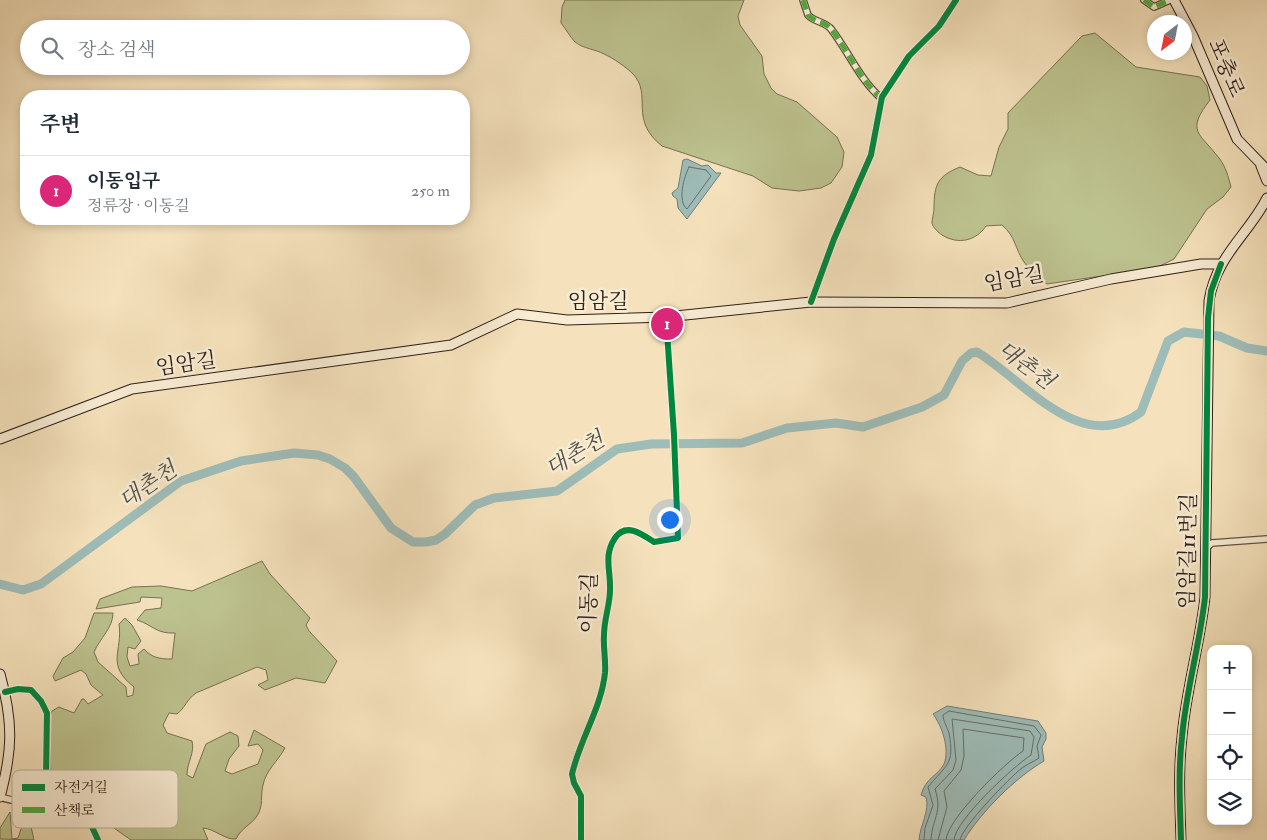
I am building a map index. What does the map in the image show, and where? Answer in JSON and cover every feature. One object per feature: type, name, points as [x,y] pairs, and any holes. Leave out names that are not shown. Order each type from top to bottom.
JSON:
[{"type":"main road","name":"포충로","points":[[1174,0],[1193,36],[1237,139],[1263,167]]},
{"type":"main road","points":[[1263,167],[1267,181]]},
{"type":"main road","points":[[1221,264],[1266,200],[1267,190]]},
{"type":"main road","name":"임암길","points":[[0,439],[138,388],[445,346],[460,342],[517,314],[567,320],[666,317],[811,302],[1007,303],[1111,279],[1201,264],[1221,264]]},
{"type":"main road","name":"임암길11번길","points":[[1181,840],[1180,771],[1182,736],[1202,623],[1205,548],[1208,318],[1211,291],[1221,264]]},
{"type":"main road","points":[[0,674],[10,721],[11,750],[0,797]]},
{"type":"street","points":[[803,0],[808,15],[829,26],[849,55],[856,69],[882,99]]},
{"type":"street","points":[[811,302],[834,239],[870,155],[882,99],[909,56],[939,26],[956,0]]},
{"type":"street","points":[[1144,0],[1154,7],[1170,0]]},
{"type":"street","name":"이동길","points":[[581,840],[581,796],[574,783],[572,774],[597,706],[603,682],[606,663],[603,637],[610,586],[607,559],[615,538],[622,531],[634,530],[654,542],[678,538],[676,461],[666,317]]},
{"type":"street","points":[[1205,548],[1212,543],[1267,540]]},
{"type":"street","points":[[5,692],[18,689],[31,690],[47,712],[46,770]]},
{"type":"street","points":[[0,797],[12,801]]},
{"type":"street","points":[[92,828],[98,840]]},
{"type":"green space","points":[[565,0],[744,0],[738,16],[740,25],[762,56],[764,74],[771,88],[777,94],[797,102],[837,137],[844,152],[842,167],[831,183],[821,188],[799,191],[772,188],[753,176],[662,146],[652,136],[646,126],[643,117],[639,82],[633,74],[608,56],[582,46],[571,38],[561,23],[562,7]]},
{"type":"green space","points":[[1095,33],[1136,67],[1200,77],[1207,86],[1210,100],[1198,119],[1198,132],[1221,161],[1231,187],[1223,197],[1207,209],[1174,259],[1156,268],[1047,284],[1026,265],[1010,234],[1002,225],[986,226],[972,238],[960,241],[939,233],[932,223],[936,187],[942,178],[960,167],[978,175],[991,176],[999,147],[1008,129],[1008,113],[1082,36]]},
{"type":"green space","points":[[262,561],[270,574],[310,618],[306,625],[309,631],[337,661],[325,683],[296,678],[265,690],[258,685],[268,680],[266,670],[257,667],[196,693],[177,714],[169,713],[163,725],[167,733],[192,741],[193,745],[187,775],[193,778],[206,744],[230,732],[238,736],[239,746],[229,759],[225,771],[232,774],[258,764],[263,750],[258,744],[248,746],[254,730],[285,748],[269,770],[262,789],[257,816],[236,839],[228,838],[203,828],[208,840],[131,840],[114,828],[178,828],[178,770],[51,770],[49,719],[52,711],[59,707],[74,713],[82,699],[88,704],[103,695],[91,685],[86,674],[81,670],[55,681],[53,676],[63,658],[73,652],[85,638],[94,613],[113,613],[109,628],[94,652],[98,662],[126,687],[127,697],[133,695],[134,687],[125,679],[118,664],[119,624],[125,618],[132,625],[141,641],[135,649],[128,647],[127,657],[130,666],[139,664],[138,654],[144,649],[156,657],[172,659],[175,633],[159,631],[137,620],[145,610],[161,608],[162,598],[141,597],[140,602],[96,609],[100,599],[132,587],[161,586],[192,591]]},
{"type":"green space","points":[[10,812],[12,839],[18,838],[21,828],[31,828],[34,840],[0,839],[0,828]]},
{"type":"water","points":[[687,159],[702,166],[708,165],[716,173],[721,173],[687,219],[678,208],[677,199],[672,193],[678,188],[683,160]]},
{"type":"water","points":[[947,706],[1038,721],[1046,733],[1046,739],[1042,747],[1044,761],[1022,776],[1000,796],[971,829],[964,840],[919,840],[927,808],[926,797],[921,795],[926,784],[941,768],[946,758],[944,738],[933,714]]},
{"type":"waterway","name":"대촌천","points":[[0,584],[23,590],[41,584],[181,481],[241,461],[294,453],[318,455],[330,459],[345,468],[354,477],[391,528],[413,542],[426,542],[436,540],[445,534],[475,505],[494,498],[557,491],[617,449],[651,444],[742,443],[787,428],[836,423],[863,427],[922,407],[944,395],[962,361],[971,353],[977,352],[995,364],[1054,409],[1075,420],[1097,426],[1119,423],[1141,412],[1168,341],[1184,332],[1219,336],[1247,348],[1267,351]]},
{"type":"marked path","points":[[803,0],[808,15],[831,29],[867,83],[882,99]]},
{"type":"marked path","points":[[1144,0],[1154,7],[1170,0]]},
{"type":"cycle path","points":[[811,302],[834,239],[871,155],[882,97],[909,56],[939,26],[956,0]]},
{"type":"cycle path","points":[[1181,840],[1180,776],[1182,737],[1205,597],[1208,318],[1211,291],[1221,264]]},
{"type":"cycle path","points":[[581,840],[581,796],[574,783],[572,774],[603,686],[605,673],[605,623],[610,596],[609,551],[619,533],[629,530],[654,542],[678,538],[674,435],[666,317]]},
{"type":"cycle path","points":[[5,692],[18,689],[31,690],[41,701],[47,713],[46,770]]},
{"type":"cycle path","points":[[92,828],[98,840]]},
{"type":"place","name":"이동입구","points":[[667,324]]}]
